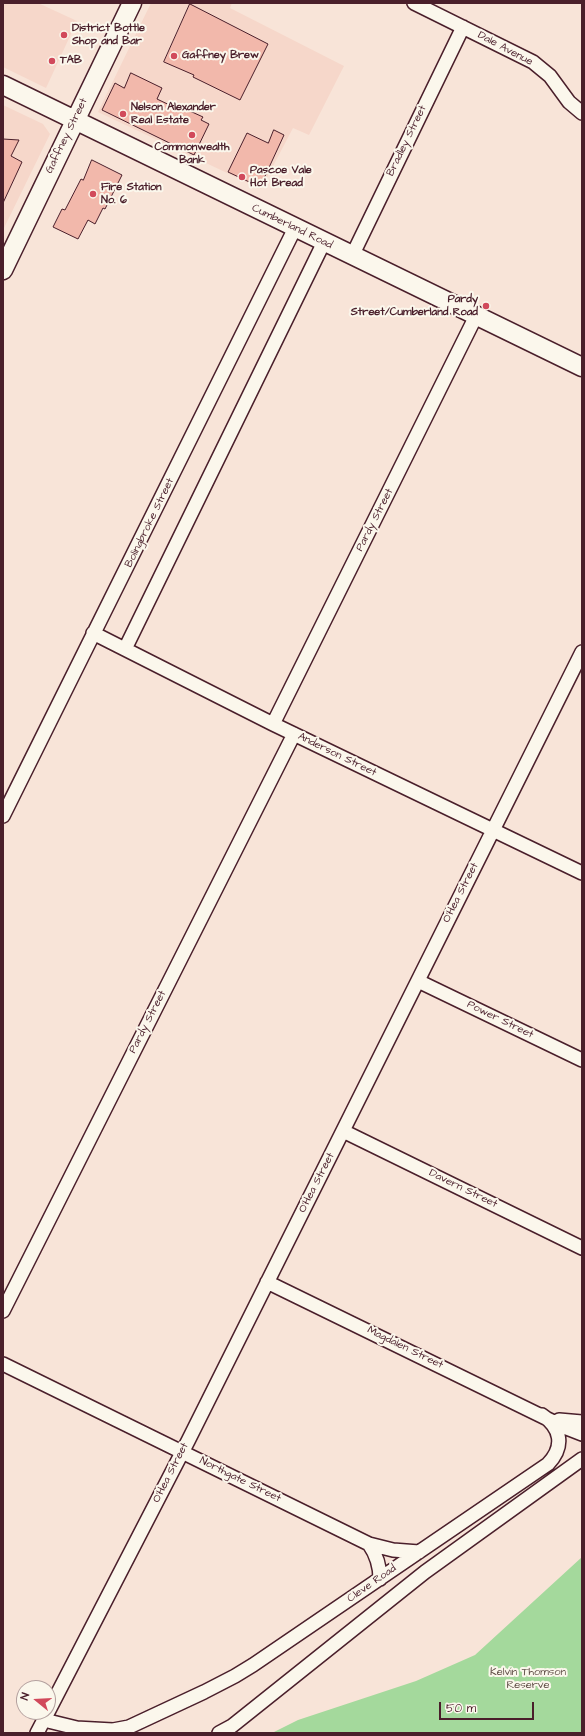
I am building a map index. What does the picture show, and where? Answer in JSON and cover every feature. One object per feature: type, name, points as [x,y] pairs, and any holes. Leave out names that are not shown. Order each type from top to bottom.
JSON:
[{"type":"main road","name":"Gaffney Street","points":[[3,270],[132,3]]},
{"type":"main road","name":"Cumberland Road","points":[[3,85],[582,367]]},
{"type":"street","name":"Dale Avenue","points":[[414,3],[533,62],[550,76],[569,102],[582,113]]},
{"type":"street","name":"Bradley Street","points":[[352,256],[463,27]]},
{"type":"street","name":"Bolingbroke Street","points":[[3,816],[295,228]]},
{"type":"street","points":[[124,649],[324,242]]},
{"type":"street","name":"Pardy Street","points":[[273,724],[476,316]]},
{"type":"street","name":"Anderson Street","points":[[93,633],[273,724],[582,873]]},
{"type":"street","name":"O'Hea Street","points":[[56,1697],[182,1452],[582,652]]},
{"type":"street","name":"Pardy Street","points":[[3,1311],[294,734]]},
{"type":"street","name":"Power Street","points":[[418,981],[582,1060]]},
{"type":"street","name":"Davern Street","points":[[343,1131],[582,1248]]},
{"type":"street","name":"Magdalen Street","points":[[267,1282],[564,1427],[582,1434]]},
{"type":"street","name":"Northgate Street","points":[[3,1364],[369,1544],[392,1550],[419,1552]]},
{"type":"street","name":"Magdalen Street","points":[[542,1415],[555,1419],[582,1422]]},
{"type":"street","name":"Cleve Road","points":[[76,1728],[113,1730],[128,1727],[139,1728],[235,1676],[380,1579],[541,1469],[553,1459],[558,1449],[558,1434],[554,1424],[542,1415]]},
{"type":"street","name":"Cleve Road","points":[[219,1733],[232,1726],[425,1572],[582,1459]]},
{"type":"street","points":[[369,1544],[375,1552],[380,1579]]},
{"type":"street","name":"Cleve Road","points":[[56,1718],[76,1728],[96,1733]]},
{"type":"street","name":"O'Hea Street","points":[[37,1733],[44,1720]]},
{"type":"shaded area","points":[[3,3],[38,3],[77,21],[46,88],[3,67]]},
{"type":"shaded area","points":[[151,3],[232,3],[230,8],[344,66],[309,135],[293,128],[261,189],[98,112]]},
{"type":"shaded area","points":[[3,105],[43,124],[50,134],[3,230]]},
{"type":"green space","name":"Kelvin Thomson Reserve","points":[[582,1557],[582,1733],[272,1733],[298,1720],[416,1681],[475,1655]]},
{"type":"building","points":[[190,4],[268,44],[240,100],[193,77],[194,75],[164,62]]},
{"type":"building","points":[[131,73],[162,88],[157,99],[180,110],[181,107],[203,117],[201,120],[209,124],[194,155],[102,110],[115,83],[124,88]]},
{"type":"building","points":[[274,130],[284,135],[260,187],[228,172],[247,133],[268,143]]},
{"type":"building","points":[[3,139],[19,140],[11,156],[22,162],[3,203]]},
{"type":"building","name":"Fire Station No. 6","points":[[92,160],[122,175],[105,209],[103,208],[95,224],[88,220],[78,239],[53,227],[62,209],[65,210],[81,179],[83,180]]},
{"type":"place","name":"District Bottle Shop and Bar","points":[[64,35]]},
{"type":"place","name":"Gaffney Brew","points":[[174,56]]},
{"type":"place","name":"TAB","points":[[52,61]]},
{"type":"place","name":"Nelson Alexander Real Estate","points":[[123,114]]},
{"type":"place","name":"Commonwealth Bank","points":[[192,135]]},
{"type":"place","name":"Pascoe Vale Hot Bread","points":[[242,177]]},
{"type":"place","name":"Fire Station No. 6","points":[[93,194]]},
{"type":"place","name":"Pardy Street/Cumberland Road","points":[[486,306]]}]
